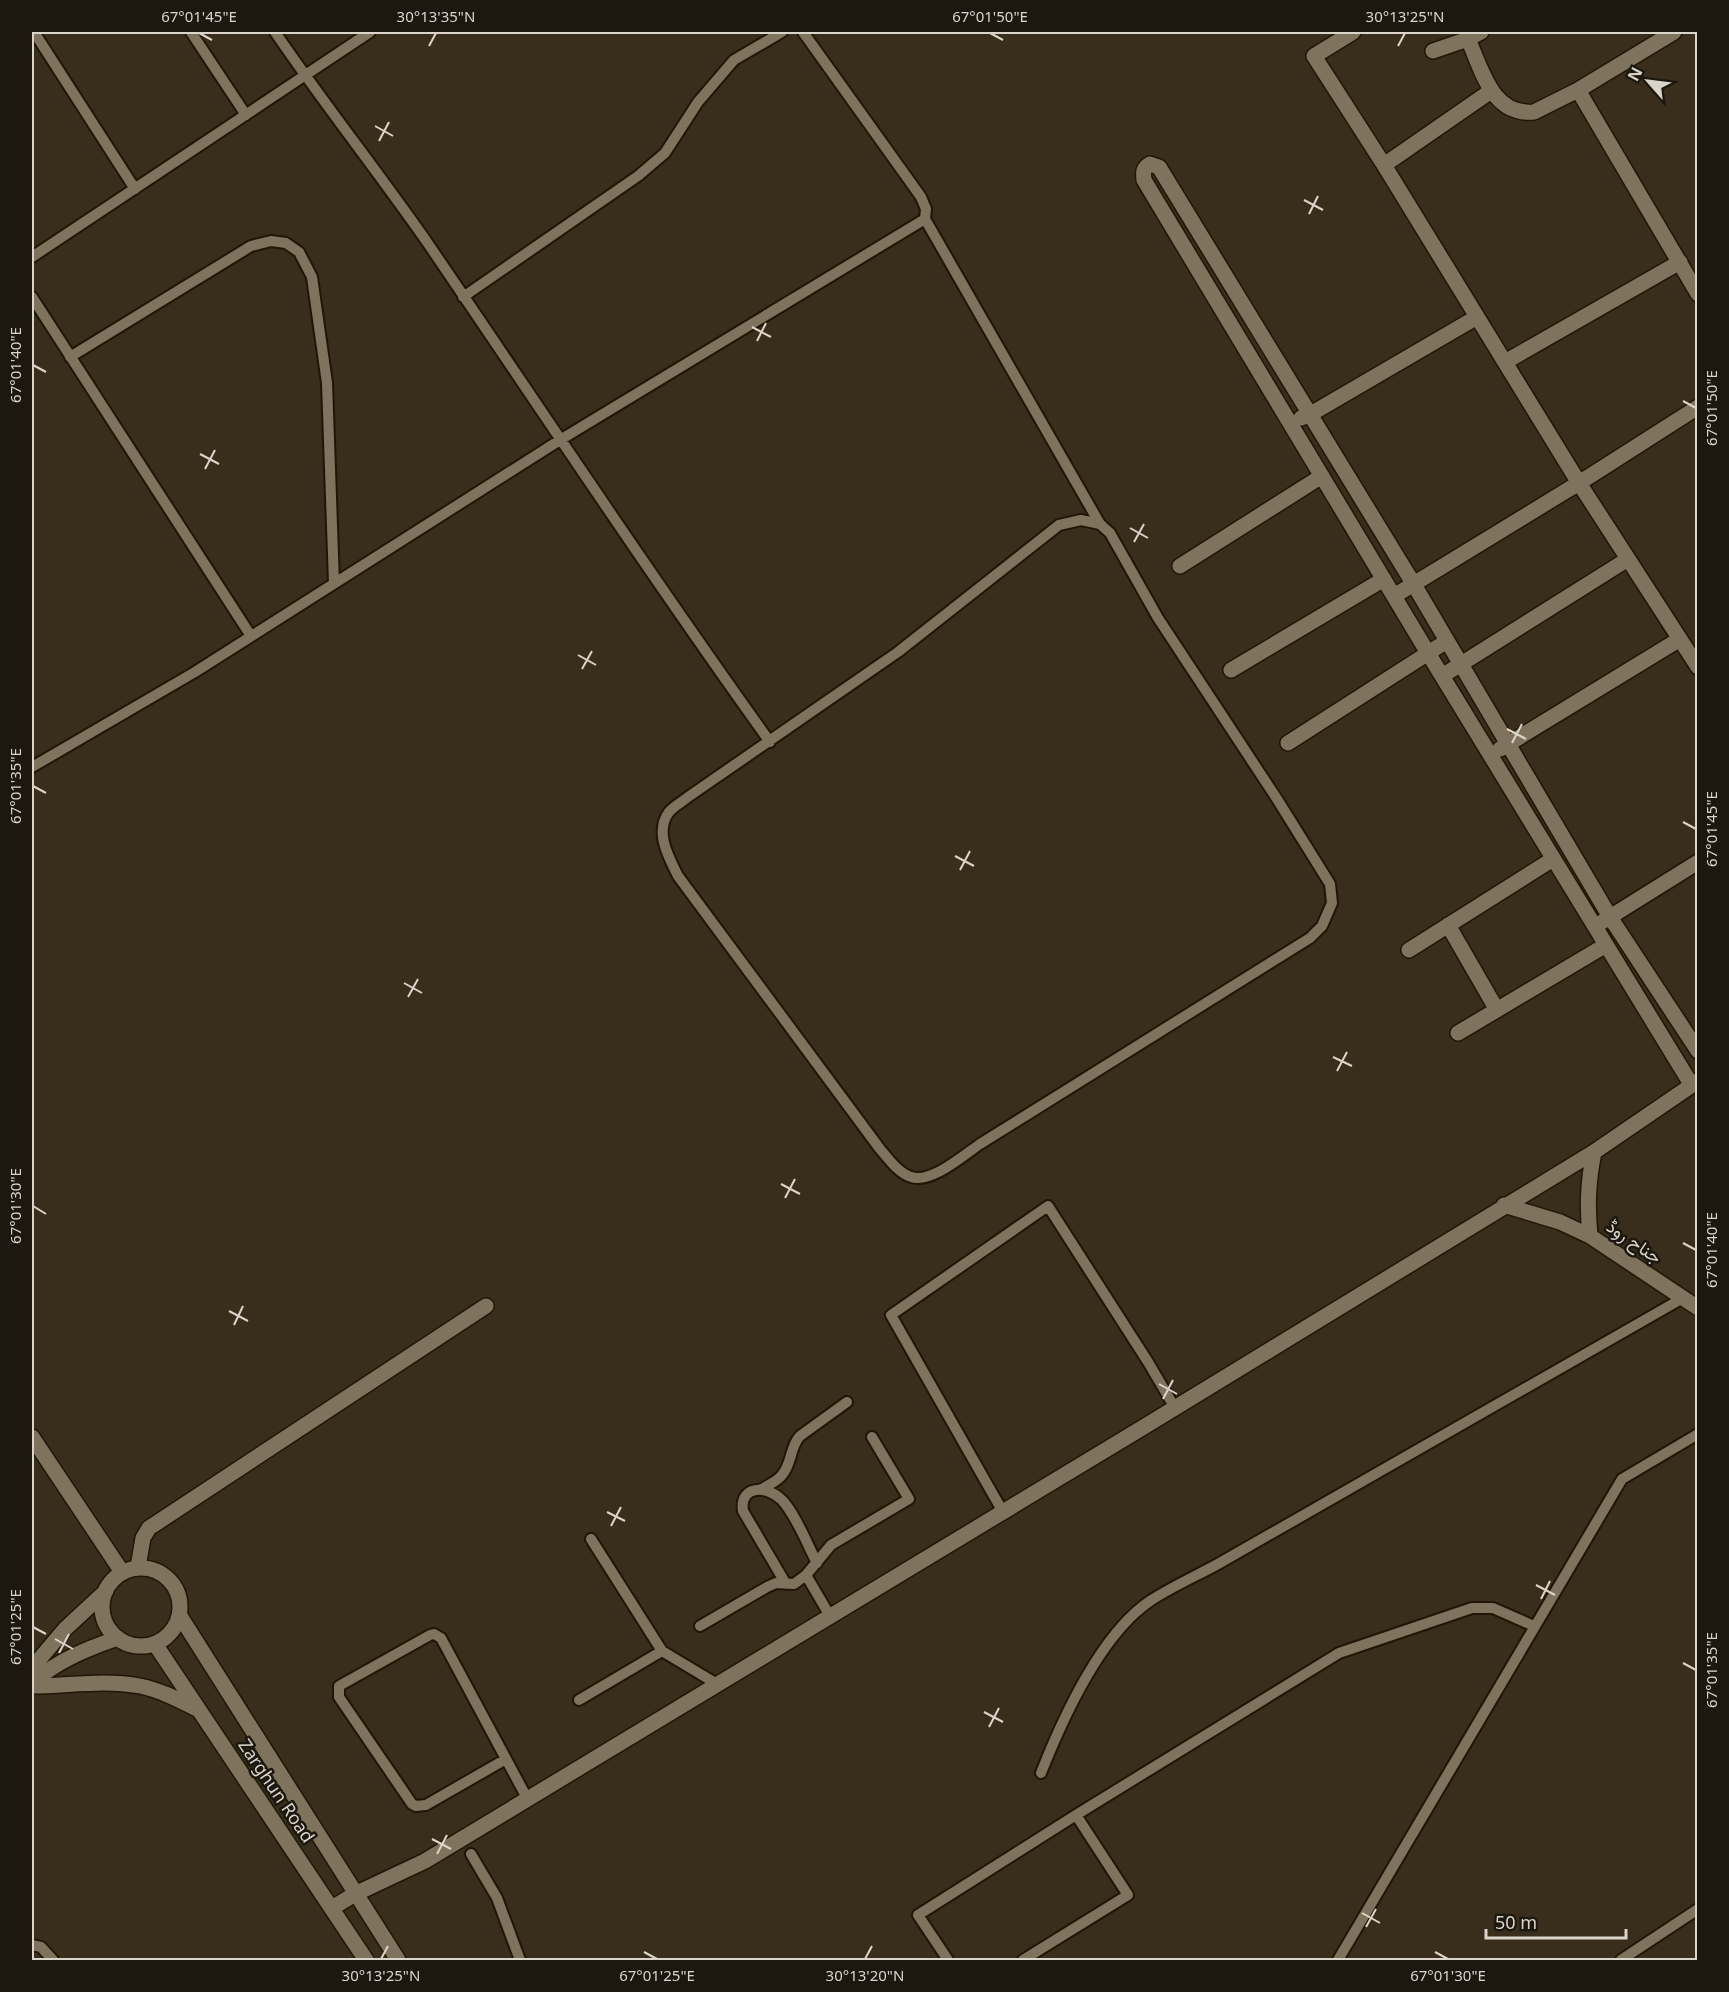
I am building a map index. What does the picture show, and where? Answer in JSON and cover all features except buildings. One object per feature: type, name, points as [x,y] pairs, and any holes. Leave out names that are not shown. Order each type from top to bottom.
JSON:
[{"type":"street","points":[[1353,32],[1314,56],[1580,483],[1698,667]]},
{"type":"street","points":[[1433,51],[1475,35],[1491,91],[1497,100],[1521,112],[1534,112],[1578,90],[1674,32]]},
{"type":"street","points":[[1578,90],[1696,287]]},
{"type":"street","points":[[1384,165],[1491,91]]},
{"type":"street","points":[[332,1908],[355,1894],[425,1861],[1175,1408],[1594,1152],[1694,1082],[1553,859],[1144,180],[1143,172],[1150,164],[1159,167],[1413,583],[1610,916],[1698,1050]]},
{"type":"street","points":[[1505,362],[1680,262]]},
{"type":"street","points":[[1290,422],[1309,415],[1477,317]]},
{"type":"street","points":[[1394,596],[1580,483],[1698,407]]},
{"type":"street","points":[[1180,566],[1322,476]]},
{"type":"street","points":[[1442,676],[1628,559]]},
{"type":"street","points":[[1231,670],[1384,579]]},
{"type":"street","points":[[1490,755],[1680,639]]},
{"type":"street","points":[[1288,743],[1447,641]]},
{"type":"street","points":[[1409,950],[1553,859]]},
{"type":"street","points":[[1595,927],[1698,862]]},
{"type":"street","points":[[1448,925],[1497,1010]]},
{"type":"street","points":[[1458,1034],[1606,945]]},
{"type":"street","name":"جناح روڈ","points":[[1594,1152],[1588,1182],[1590,1236],[1698,1308]]},
{"type":"street","points":[[1504,1205],[1560,1222],[1590,1236]]},
{"type":"street","points":[[138,1567],[143,1538],[149,1528],[486,1306]]},
{"type":"street","points":[[32,1437],[122,1572]]},
{"type":"street","points":[[32,1668],[65,1629],[105,1592],[122,1572],[138,1567],[151,1568],[170,1580],[179,1597],[180,1616],[175,1628],[166,1638],[142,1647],[129,1644],[117,1638],[109,1629],[102,1604],[105,1592]]},
{"type":"street","points":[[180,1616],[398,1960]]},
{"type":"street","points":[[32,1684],[60,1662],[117,1638]]},
{"type":"street","name":"Zarghun Road","points":[[154,1644],[366,1960]]},
{"type":"street","points":[[32,1684],[109,1683],[141,1686],[168,1694],[197,1709]]},
{"type":"lane","points":[[34,32],[135,189]]},
{"type":"lane","points":[[191,32],[246,115]]},
{"type":"lane","points":[[275,32],[427,243],[710,659],[770,742]]},
{"type":"lane","points":[[32,257],[370,32]]},
{"type":"lane","points":[[463,297],[638,176],[665,153],[698,102],[734,60],[782,32]]},
{"type":"lane","points":[[803,32],[921,197],[926,209],[925,219],[1100,524],[1110,533],[1164,628],[1321,869],[1330,884],[1332,903],[1322,926],[1310,938],[1142,1041],[941,1170],[921,1179],[910,1177],[902,1173],[880,1149],[678,876],[665,850],[664,824],[671,810],[898,652],[1059,525],[1081,520],[1100,524]]},
{"type":"lane","points":[[32,767],[195,672],[560,440],[925,219]]},
{"type":"lane","points":[[70,357],[251,246],[271,241],[286,243],[299,252],[312,277],[327,383],[334,583]]},
{"type":"lane","points":[[32,297],[251,636]]},
{"type":"lane","points":[[1003,1512],[891,1315],[1048,1206],[1175,1408]]},
{"type":"lane","points":[[1041,1773],[1058,1729],[1089,1672],[1121,1627],[1149,1602],[1683,1298]]},
{"type":"lane","points":[[762,1489],[782,1476],[790,1462],[796,1440],[847,1402]]},
{"type":"lane","points":[[1338,1960],[1622,1479],[1698,1434]]},
{"type":"lane","points":[[700,1626],[767,1587],[776,1583],[794,1584],[806,1575],[831,1545],[909,1499],[872,1437]]},
{"type":"lane","points":[[786,1584],[743,1511],[742,1504],[746,1496],[754,1490],[772,1491],[787,1506],[817,1563]]},
{"type":"lane","points":[[591,1539],[662,1651],[717,1684]]},
{"type":"lane","points":[[806,1575],[830,1616]]},
{"type":"lane","points":[[948,1960],[918,1915],[1339,1653],[1472,1608],[1493,1608],[1534,1626]]},
{"type":"lane","points":[[506,1759],[426,1805],[416,1806],[412,1804],[339,1697],[339,1686],[434,1634],[441,1638],[528,1798]]},
{"type":"lane","points":[[579,1700],[662,1651]]},
{"type":"lane","points":[[1023,1960],[1128,1895],[1076,1815]]},
{"type":"lane","points":[[471,1854],[497,1898],[520,1960]]},
{"type":"lane","points":[[1621,1960],[1698,1909]]},
{"type":"lane","points":[[32,1945],[41,1947],[53,1960]]}]
